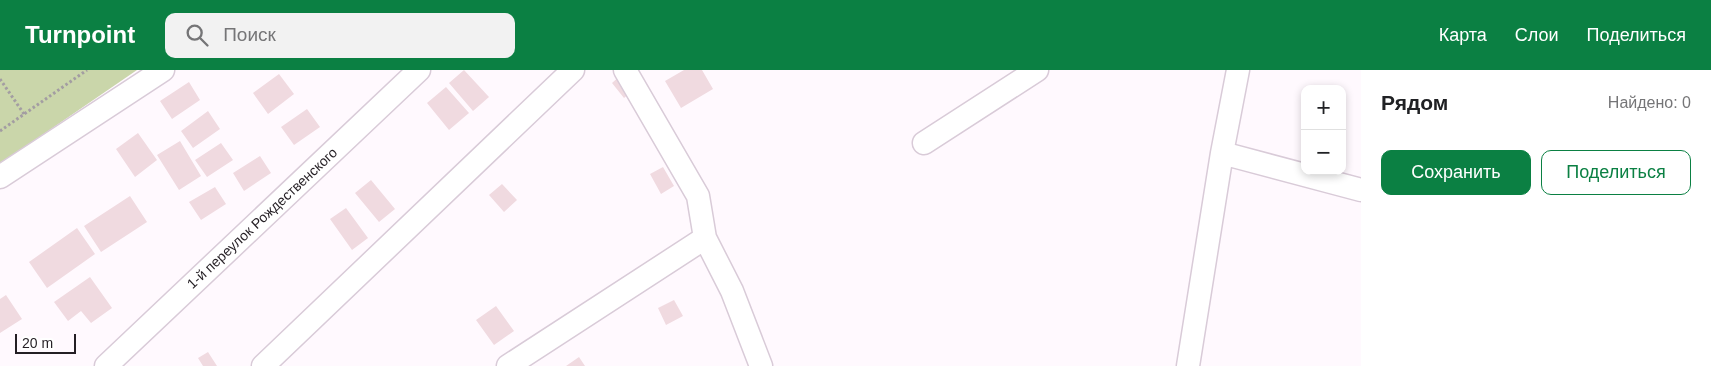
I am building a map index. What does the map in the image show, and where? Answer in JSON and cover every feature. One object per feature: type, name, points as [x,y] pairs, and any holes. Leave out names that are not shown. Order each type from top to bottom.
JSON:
[{"type":"street","points":[[0,177],[163,70]]},
{"type":"street","name":"1-й переулок Рождественского","points":[[106,366],[419,70]]},
{"type":"street","points":[[263,366],[573,70]]},
{"type":"street","points":[[625,70],[698,196],[705,238],[732,291],[761,366]]},
{"type":"street","points":[[924,143],[1037,70]]},
{"type":"street","points":[[1188,366],[1222,153],[1238,70]]},
{"type":"street","points":[[1222,153],[1361,190]]},
{"type":"street","points":[[508,366],[705,238]]},
{"type":"path","points":[[0,132],[87,70]]},
{"type":"path","points":[[0,80],[24,114]]},
{"type":"green space","points":[[0,70],[137,70],[0,164]]},
{"type":"building","points":[[464,70],[489,97],[473,111],[449,83]]},
{"type":"building","points":[[684,70],[702,70],[713,89],[681,108],[665,81]]},
{"type":"building","points":[[279,74],[294,94],[268,114],[253,93]]},
{"type":"building","points":[[621,75],[634,90],[624,98],[612,83]]},
{"type":"building","points":[[189,82],[200,100],[172,119],[160,101]]},
{"type":"building","points":[[446,87],[469,113],[449,130],[427,103]]},
{"type":"building","points":[[307,109],[320,127],[294,145],[281,127]]},
{"type":"building","points":[[208,111],[220,129],[193,148],[181,131]]},
{"type":"building","points":[[138,133],[157,160],[135,177],[116,149]]},
{"type":"building","points":[[180,141],[201,176],[179,190],[157,155]]},
{"type":"building","points":[[221,143],[233,160],[207,177],[195,160]]},
{"type":"building","points":[[260,156],[271,173],[244,191],[233,173]]},
{"type":"building","points":[[663,167],[674,186],[661,194],[650,174]]},
{"type":"building","points":[[371,180],[395,209],[379,222],[355,193]]},
{"type":"building","points":[[502,184],[517,200],[504,212],[489,195]]},
{"type":"building","points":[[215,187],[226,204],[201,220],[189,202]]},
{"type":"building","points":[[130,196],[147,222],[101,252],[84,226]]},
{"type":"building","points":[[346,208],[368,238],[352,250],[330,219]]},
{"type":"building","points":[[77,228],[95,254],[47,288],[29,262]]},
{"type":"building","points":[[90,277],[112,308],[91,323],[81,311],[68,321],[54,302]]},
{"type":"building","points":[[6,295],[22,319],[0,333],[0,299]]},
{"type":"building","points":[[674,300],[683,316],[666,325],[658,308]]},
{"type":"building","points":[[496,306],[514,331],[494,345],[476,320]]},
{"type":"building","points":[[208,352],[217,366],[203,366],[198,358]]},
{"type":"building","points":[[579,357],[585,366],[566,366]]}]
